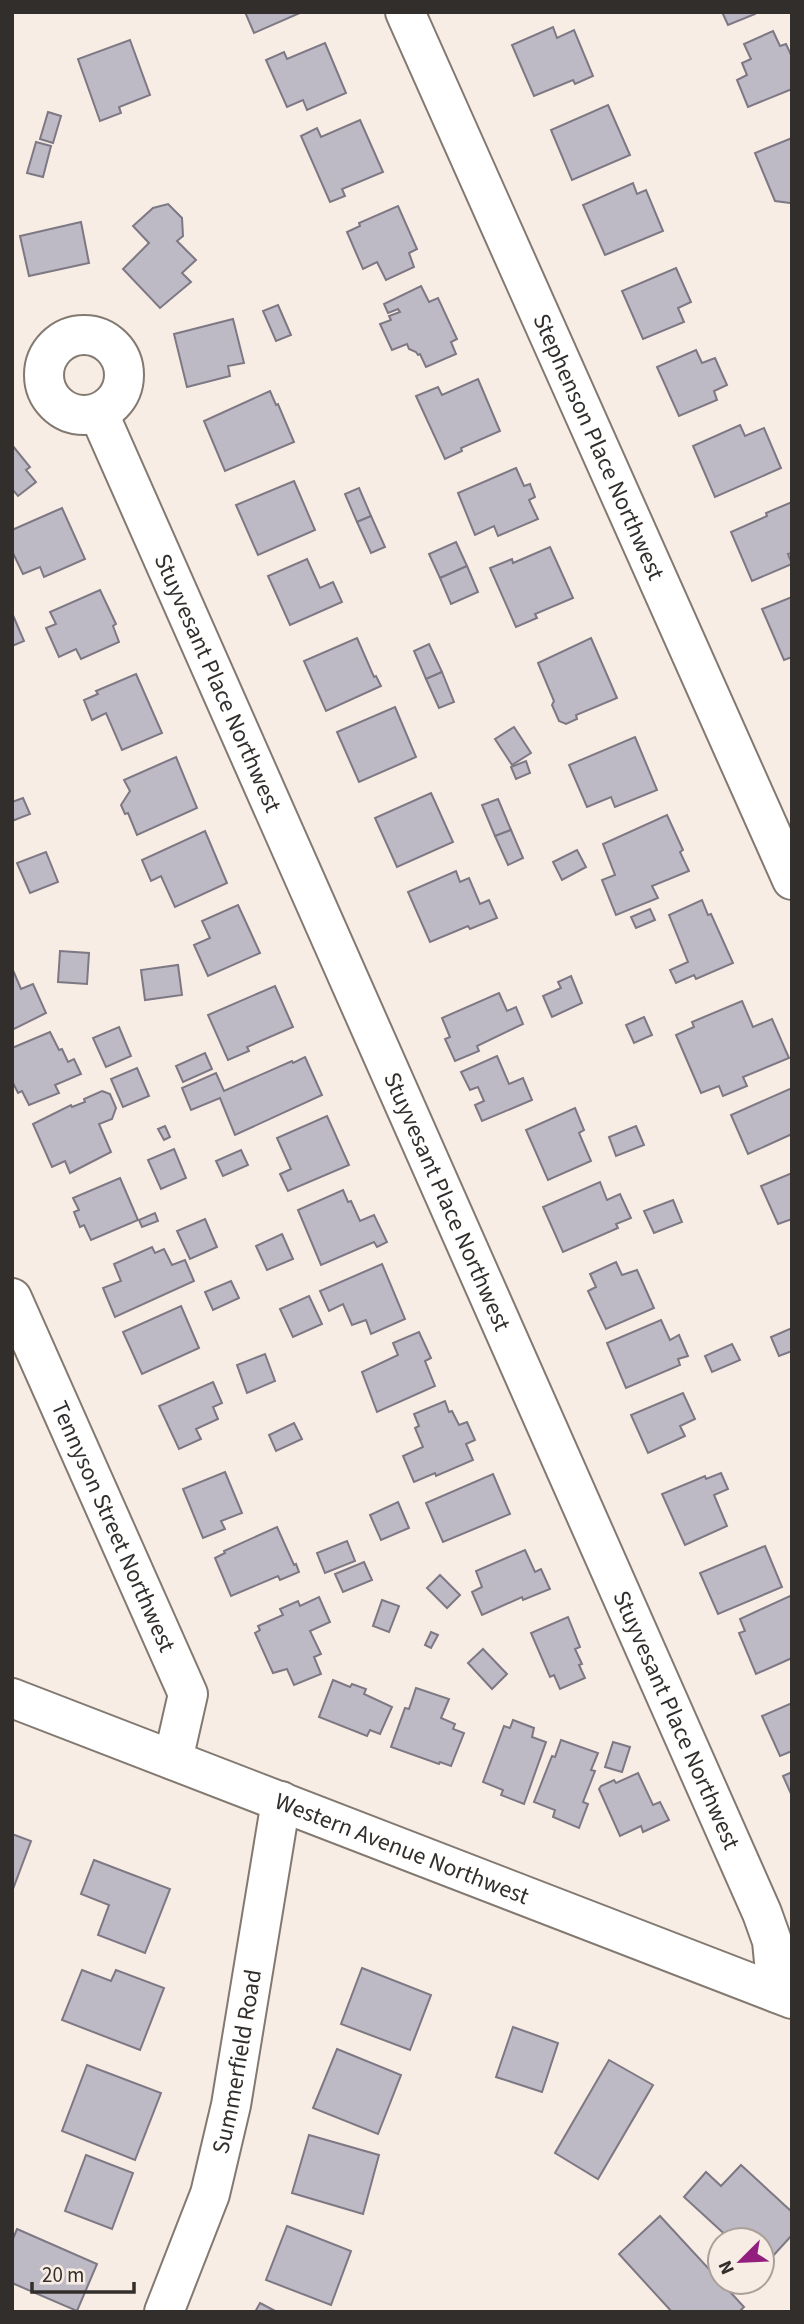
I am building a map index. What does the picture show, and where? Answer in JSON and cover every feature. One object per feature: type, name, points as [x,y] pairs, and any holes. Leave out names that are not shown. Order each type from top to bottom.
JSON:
[{"type":"street","name":"Stephenson Place Northwest","points":[[405,12],[792,880]]},
{"type":"street","name":"Stuyvesant Place Northwest","points":[[99,414],[762,1913],[772,1941],[785,1996]]},
{"type":"street","name":"Tennyson Street Northwest","points":[[12,1298],[188,1694],[173,1759]]},
{"type":"street","name":"Western Avenue Northwest","points":[[12,1698],[785,1996]]},
{"type":"street","name":"Summerfield Road","points":[[164,2312],[210,2194],[231,2105],[281,1801]]},
{"type":"building","points":[[245,12],[302,12],[254,33]]},
{"type":"building","points":[[722,12],[754,12],[755,14],[728,25]]},
{"type":"building","points":[[553,27],[557,38],[574,30],[593,76],[575,84],[573,80],[534,96],[512,45]]},
{"type":"building","points":[[773,31],[780,46],[786,44],[792,57],[792,89],[748,107],[737,80],[747,75],[742,63],[751,59],[744,44]]},
{"type":"building","points":[[130,40],[150,95],[119,107],[121,113],[100,121],[78,59]]},
{"type":"building","points":[[325,43],[346,93],[307,110],[303,100],[287,107],[266,60],[284,52],[287,59]]},
{"type":"building","points":[[608,105],[630,155],[572,180],[551,130]]},
{"type":"building","points":[[48,112],[61,116],[53,143],[40,139]]},
{"type":"building","points":[[360,120],[383,172],[342,189],[345,196],[330,202],[301,136],[317,128],[321,137]]},
{"type":"building","points":[[792,138],[792,203],[775,201],[755,153]]},
{"type":"building","points":[[36,142],[51,146],[43,177],[27,173]]},
{"type":"building","points":[[633,183],[637,194],[646,190],[663,231],[605,255],[583,205]]},
{"type":"building","points":[[168,204],[182,218],[183,236],[177,241],[196,260],[182,273],[191,282],[160,308],[123,269],[149,243],[133,226],[153,208]]},
{"type":"building","points":[[398,206],[417,249],[409,253],[414,267],[386,280],[377,262],[363,269],[347,232],[360,226],[359,223]]},
{"type":"building","points":[[81,222],[89,263],[29,276],[20,236]]},
{"type":"building","points":[[676,268],[691,302],[678,308],[684,322],[643,339],[622,291]]},
{"type":"building","points":[[421,286],[429,302],[438,298],[457,339],[451,342],[456,354],[426,367],[420,354],[409,349],[407,344],[392,350],[380,324],[391,320],[389,316],[400,312],[398,309],[388,313],[384,304]]},
{"type":"building","points":[[278,305],[291,335],[276,341],[263,311]]},
{"type":"building","points":[[233,319],[244,363],[228,366],[230,376],[187,387],[174,334]]},
{"type":"building","points":[[696,350],[702,363],[715,358],[727,385],[714,391],[717,400],[679,416],[657,367]]},
{"type":"building","points":[[478,379],[500,431],[461,448],[462,451],[445,459],[416,396],[438,387],[442,395]]},
{"type":"building","points":[[270,391],[294,442],[225,471],[204,421]]},
{"type":"building","points":[[740,425],[745,436],[764,428],[781,468],[715,497],[693,446]]},
{"type":"building","points":[[12,445],[30,467],[26,470],[36,482],[18,496],[12,489]]},
{"type":"building","points":[[516,468],[524,486],[530,484],[535,497],[529,500],[538,519],[498,536],[494,526],[475,535],[458,493]]},
{"type":"building","points":[[294,481],[315,530],[258,555],[236,505]]},
{"type":"building","points":[[359,488],[371,516],[357,522],[345,494]]},
{"type":"building","points":[[792,502],[792,553],[788,554],[792,564],[752,581],[731,532]]},
{"type":"building","points":[[62,508],[85,559],[44,577],[40,567],[23,574],[12,551],[12,530]]},
{"type":"building","points":[[371,516],[385,547],[371,553],[357,522]]},
{"type":"building","points":[[456,542],[467,566],[440,578],[429,554]]},
{"type":"building","points":[[550,547],[573,598],[535,614],[537,618],[516,627],[490,568],[512,559],[513,563]]},
{"type":"building","points":[[307,559],[320,588],[333,582],[342,602],[290,625],[268,576]]},
{"type":"building","points":[[467,566],[478,592],[451,604],[440,578]]},
{"type":"building","points":[[100,590],[116,624],[113,626],[119,642],[81,659],[76,649],[59,657],[46,628],[56,624],[50,612]]},
{"type":"building","points":[[792,597],[792,657],[784,660],[762,609]]},
{"type":"building","points":[[12,613],[24,641],[12,646]]},
{"type":"building","points":[[357,638],[374,677],[376,676],[381,686],[326,711],[304,661]]},
{"type":"building","points":[[591,638],[617,698],[576,715],[577,719],[566,724],[559,721],[552,705],[554,701],[538,663]]},
{"type":"building","points":[[429,644],[442,672],[426,679],[414,651]]},
{"type":"building","points":[[442,672],[454,702],[439,708],[426,679]]},
{"type":"building","points":[[136,674],[162,733],[122,750],[106,713],[92,720],[84,700],[98,694],[96,691]]},
{"type":"building","points":[[395,707],[416,757],[359,782],[337,732]]},
{"type":"building","points":[[514,727],[531,753],[512,765],[495,739]]},
{"type":"building","points":[[635,737],[657,790],[615,807],[611,797],[587,807],[569,765]]},
{"type":"building","points":[[176,757],[197,808],[137,835],[128,813],[125,814],[121,805],[130,791],[124,780]]},
{"type":"building","points":[[526,761],[530,773],[516,779],[511,767]]},
{"type":"building","points":[[431,793],[453,842],[397,867],[375,818]]},
{"type":"building","points":[[23,798],[30,814],[12,821],[12,802]]},
{"type":"building","points":[[498,799],[511,830],[495,836],[482,805]]},
{"type":"building","points":[[667,815],[689,871],[652,886],[658,898],[616,915],[602,880],[615,875],[603,844]]},
{"type":"building","points":[[511,830],[523,858],[508,865],[495,836]]},
{"type":"building","points":[[205,831],[227,883],[175,907],[161,876],[151,881],[142,860]]},
{"type":"building","points":[[577,850],[586,867],[562,880],[553,862]]},
{"type":"building","points":[[46,852],[58,882],[30,893],[17,863]]},
{"type":"building","points":[[456,871],[460,882],[469,878],[480,904],[489,900],[497,918],[470,929],[468,926],[430,942],[408,892]]},
{"type":"building","points":[[702,900],[733,963],[696,979],[694,975],[676,983],[670,970],[688,962],[669,915]]},
{"type":"building","points":[[238,905],[260,953],[208,976],[194,945],[210,938],[202,921]]},
{"type":"building","points":[[650,909],[655,920],[636,928],[631,917]]},
{"type":"building","points":[[60,951],[89,953],[87,984],[58,982]]},
{"type":"building","points":[[178,965],[182,995],[145,1000],[141,970]]},
{"type":"building","points":[[12,968],[21,989],[33,984],[46,1013],[12,1030]]},
{"type":"building","points":[[571,976],[582,1003],[552,1017],[543,996],[561,988],[558,982]]},
{"type":"building","points":[[275,986],[293,1027],[247,1047],[249,1051],[228,1060],[208,1015]]},
{"type":"building","points":[[499,993],[507,1011],[516,1007],[523,1024],[477,1046],[479,1051],[455,1061],[445,1039],[450,1037],[442,1018]]},
{"type":"building","points":[[742,1001],[753,1027],[772,1019],[789,1058],[743,1077],[747,1086],[723,1096],[719,1086],[701,1093],[676,1035],[694,1027],[692,1022]]},
{"type":"building","points":[[644,1017],[652,1035],[634,1043],[626,1025]]},
{"type":"building","points":[[119,1027],[131,1056],[106,1067],[93,1038]]},
{"type":"building","points":[[50,1032],[59,1050],[62,1049],[68,1062],[74,1059],[81,1074],[55,1085],[59,1093],[29,1105],[22,1091],[18,1093],[12,1081],[12,1048]]},
{"type":"building","points":[[205,1053],[212,1069],[183,1082],[176,1066]]},
{"type":"building","points":[[497,1056],[509,1084],[523,1078],[532,1100],[482,1121],[475,1105],[484,1101],[478,1087],[470,1090],[461,1072]]},
{"type":"building","points":[[305,1057],[322,1095],[235,1135],[220,1098],[191,1110],[182,1088],[216,1073],[224,1091]]},
{"type":"building","points":[[137,1068],[149,1096],[123,1107],[111,1079]]},
{"type":"building","points":[[792,1088],[792,1134],[748,1154],[731,1115]]},
{"type":"building","points":[[102,1091],[110,1094],[116,1108],[112,1119],[99,1124],[111,1152],[70,1173],[65,1161],[52,1167],[33,1124],[71,1105],[72,1107],[85,1102],[84,1099]]},
{"type":"building","points":[[575,1108],[584,1130],[579,1133],[591,1161],[548,1180],[526,1130]]},
{"type":"building","points":[[327,1116],[349,1165],[288,1191],[280,1174],[291,1169],[277,1138]]},
{"type":"building","points":[[165,1126],[170,1137],[164,1140],[158,1129]]},
{"type":"building","points":[[636,1126],[644,1145],[616,1156],[609,1137]]},
{"type":"building","points":[[174,1149],[186,1178],[161,1189],[148,1160]]},
{"type":"building","points":[[241,1150],[248,1165],[223,1176],[216,1161]]},
{"type":"building","points":[[792,1173],[792,1219],[778,1224],[761,1186]]},
{"type":"building","points":[[120,1178],[138,1220],[91,1240],[84,1225],[80,1227],[74,1212],[79,1210],[73,1198]]},
{"type":"building","points":[[600,1182],[607,1200],[620,1194],[631,1218],[616,1224],[618,1228],[563,1252],[543,1207]]},
{"type":"building","points":[[343,1190],[360,1221],[374,1215],[387,1242],[377,1247],[374,1242],[321,1265],[298,1210]]},
{"type":"building","points":[[673,1200],[682,1222],[654,1233],[644,1211]]},
{"type":"building","points":[[155,1213],[158,1221],[142,1227],[139,1220]]},
{"type":"building","points":[[205,1219],[217,1247],[190,1259],[177,1231]]},
{"type":"building","points":[[282,1234],[293,1259],[267,1270],[256,1246]]},
{"type":"building","points":[[152,1247],[155,1253],[164,1249],[172,1265],[185,1260],[194,1281],[115,1317],[103,1288],[121,1281],[114,1264]]},
{"type":"building","points":[[616,1262],[622,1275],[637,1270],[654,1308],[606,1329],[588,1291],[596,1287],[590,1274]]},
{"type":"building","points":[[382,1264],[405,1319],[371,1334],[366,1320],[352,1325],[343,1304],[329,1311],[320,1291]]},
{"type":"building","points":[[231,1281],[239,1298],[213,1310],[205,1292]]},
{"type":"building","points":[[309,1296],[322,1324],[293,1337],[280,1309]]},
{"type":"building","points":[[181,1306],[199,1348],[142,1374],[123,1332]]},
{"type":"building","points":[[661,1320],[670,1340],[679,1335],[688,1356],[678,1359],[680,1365],[626,1388],[607,1343]]},
{"type":"building","points":[[792,1328],[792,1351],[779,1356],[771,1337]]},
{"type":"building","points":[[419,1332],[431,1358],[425,1361],[435,1386],[377,1412],[362,1372],[398,1355],[393,1343]]},
{"type":"building","points":[[732,1344],[740,1360],[712,1372],[705,1356]]},
{"type":"building","points":[[265,1354],[275,1381],[247,1393],[237,1365]]},
{"type":"building","points":[[213,1382],[222,1403],[213,1407],[218,1419],[196,1429],[201,1439],[179,1449],[159,1406]]},
{"type":"building","points":[[683,1393],[695,1419],[680,1426],[685,1436],[648,1453],[631,1415]]},
{"type":"building","points":[[445,1401],[459,1425],[467,1422],[475,1440],[466,1444],[473,1460],[414,1482],[403,1456],[423,1447],[415,1428],[419,1426],[414,1414]]},
{"type":"building","points":[[294,1423],[302,1439],[276,1451],[269,1435]]},
{"type":"building","points":[[225,1472],[242,1513],[221,1521],[225,1529],[203,1538],[183,1489]]},
{"type":"building","points":[[721,1473],[728,1489],[714,1495],[727,1526],[685,1545],[662,1494],[705,1476],[706,1479]]},
{"type":"building","points":[[493,1474],[510,1514],[443,1542],[426,1503]]},
{"type":"building","points":[[398,1502],[409,1528],[381,1540],[370,1515]]},
{"type":"building","points":[[277,1527],[299,1572],[280,1580],[278,1576],[231,1596],[215,1558],[225,1553],[224,1551]]},
{"type":"building","points":[[347,1541],[355,1561],[325,1573],[317,1553]]},
{"type":"building","points":[[765,1546],[782,1587],[718,1614],[700,1573]]},
{"type":"building","points":[[525,1550],[535,1572],[541,1569],[550,1589],[523,1600],[522,1597],[482,1615],[472,1592],[482,1587],[476,1571]]},
{"type":"building","points":[[364,1562],[372,1580],[343,1592],[335,1574]]},
{"type":"building","points":[[440,1575],[460,1595],[447,1608],[427,1588]]},
{"type":"building","points":[[790,1596],[792,1658],[756,1674],[739,1633],[745,1631],[740,1619]]},
{"type":"building","points":[[319,1597],[330,1622],[310,1631],[321,1654],[314,1657],[321,1674],[294,1685],[287,1669],[273,1673],[255,1633],[260,1630],[258,1626],[283,1615],[280,1609],[298,1601],[300,1606]]},
{"type":"building","points":[[382,1600],[399,1606],[389,1632],[373,1626]]},
{"type":"building","points":[[568,1617],[580,1647],[575,1649],[585,1678],[560,1689],[554,1675],[550,1677],[531,1633]]},
{"type":"building","points":[[431,1632],[438,1635],[431,1648],[425,1645]]},
{"type":"building","points":[[483,1649],[507,1674],[492,1689],[468,1663]]},
{"type":"building","points":[[333,1680],[350,1687],[352,1684],[366,1689],[364,1694],[392,1707],[380,1734],[370,1730],[367,1736],[319,1717]]},
{"type":"building","points":[[416,1688],[449,1699],[441,1718],[455,1724],[453,1729],[464,1733],[451,1766],[391,1747],[405,1708],[409,1709]]},
{"type":"building","points":[[792,1703],[792,1751],[780,1756],[762,1716]]},
{"type":"building","points":[[513,1720],[534,1728],[532,1737],[546,1742],[524,1804],[501,1795],[503,1790],[483,1782],[504,1726],[510,1728]]},
{"type":"building","points":[[561,1740],[598,1753],[591,1770],[595,1771],[583,1802],[588,1804],[579,1828],[553,1817],[555,1810],[534,1802]]},
{"type":"building","points":[[613,1742],[630,1747],[622,1772],[605,1767]]},
{"type":"building","points":[[792,1772],[792,1796],[783,1776]]},
{"type":"building","points":[[638,1773],[653,1805],[660,1802],[669,1820],[643,1832],[641,1826],[620,1836],[599,1789],[614,1780],[616,1783]]},
{"type":"building","points":[[12,1834],[31,1841],[13,1889],[12,1888]]},
{"type":"building","points":[[94,1860],[170,1889],[145,1953],[98,1935],[109,1905],[81,1894]]},
{"type":"building","points":[[362,1968],[431,1995],[410,2050],[341,2024]]},
{"type":"building","points":[[82,1970],[111,1981],[116,1970],[164,1988],[140,2050],[62,2020]]},
{"type":"building","points":[[513,2027],[558,2043],[542,2092],[496,2077]]},
{"type":"building","points":[[337,2049],[401,2075],[378,2134],[313,2108]]},
{"type":"building","points":[[609,2060],[653,2085],[598,2179],[555,2153]]},
{"type":"building","points":[[87,2065],[161,2093],[135,2160],[62,2131]]},
{"type":"building","points":[[309,2135],[379,2155],[363,2214],[292,2193]]},
{"type":"building","points":[[86,2155],[133,2173],[112,2229],[65,2211]]},
{"type":"building","points":[[741,2165],[792,2212],[792,2235],[776,2253],[776,2226],[716,2226],[684,2197],[706,2172],[721,2186]]},
{"type":"building","points":[[660,2216],[706,2266],[706,2296],[734,2296],[744,2307],[739,2312],[672,2312],[619,2254]]},
{"type":"building","points":[[287,2226],[351,2251],[331,2305],[266,2280]]},
{"type":"building","points":[[17,2229],[97,2264],[77,2311],[12,2283],[12,2241]]},
{"type":"building","points":[[260,2303],[277,2312],[255,2312]]}]
